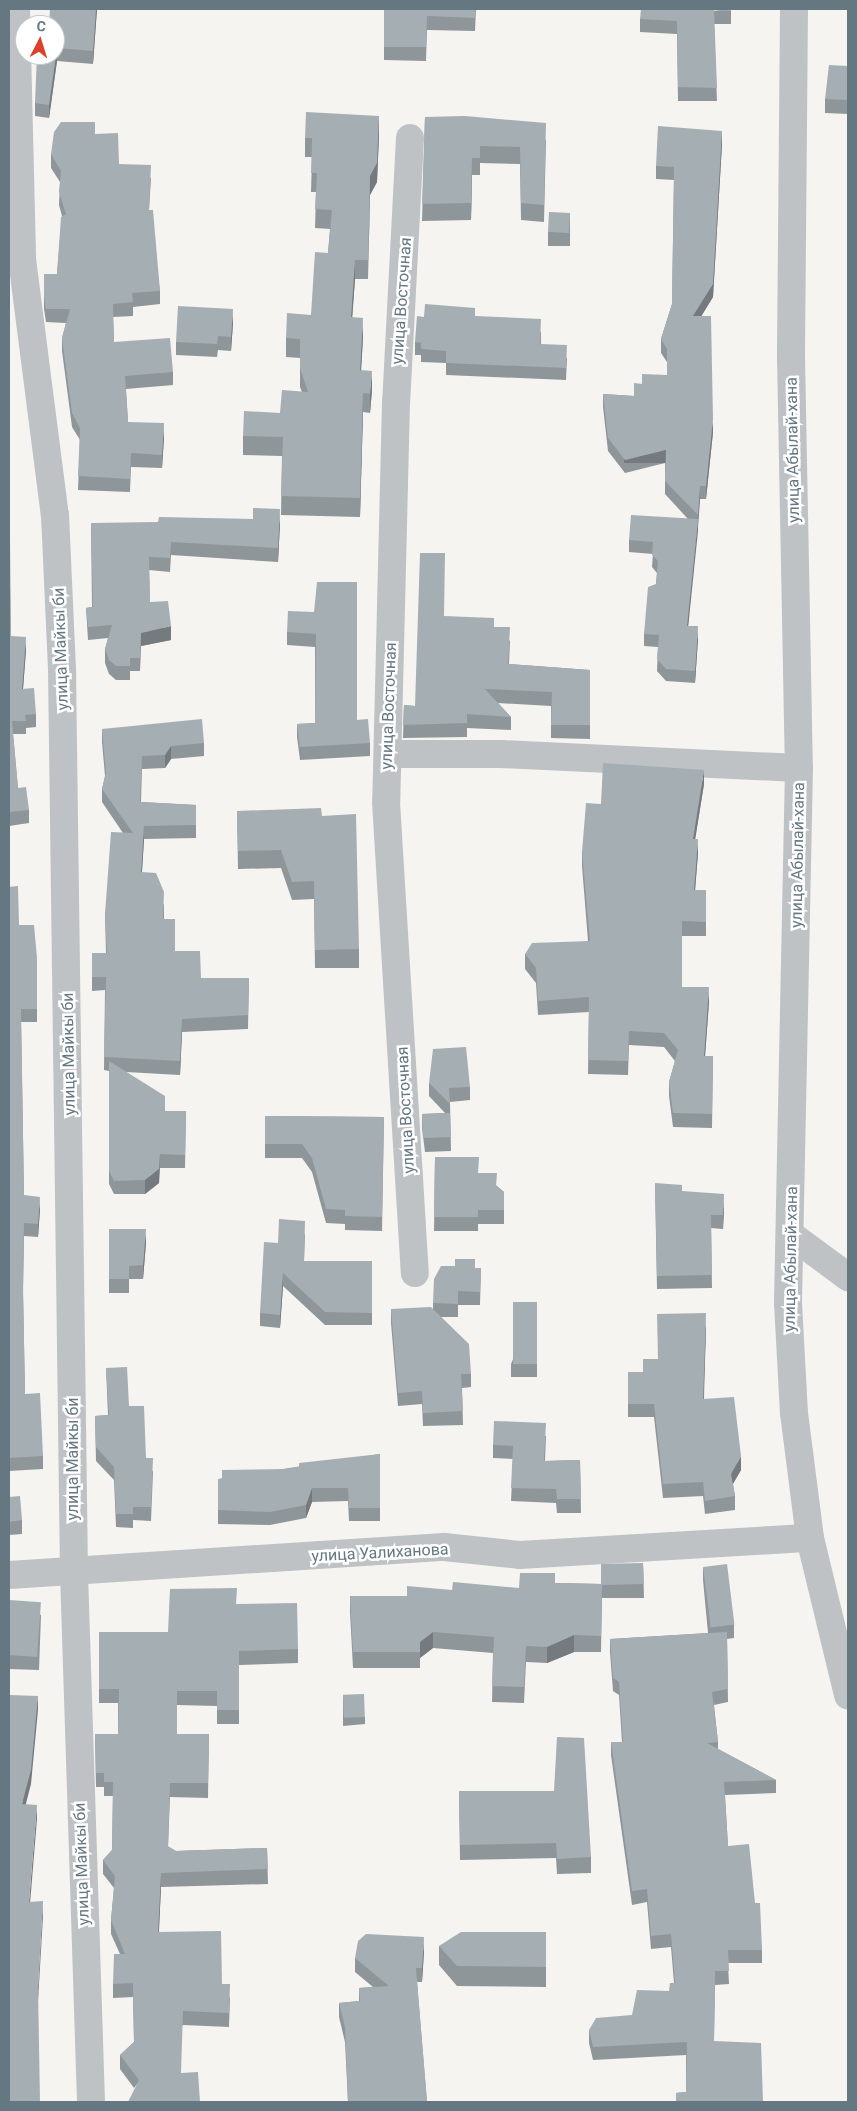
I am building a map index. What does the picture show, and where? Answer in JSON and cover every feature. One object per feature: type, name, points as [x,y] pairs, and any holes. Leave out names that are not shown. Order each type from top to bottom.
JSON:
[{"type":"street","name":"улица Майкы би","points":[[16,9],[22,259],[55,515],[62,669],[74,1573],[91,2102]]},
{"type":"street","name":"улица Абылай-хана","points":[[794,9],[791,357],[799,768],[791,1235],[788,1303],[794,1404],[810,1538],[838,1610],[848,1695]]},
{"type":"street","name":"улица Восточная","points":[[410,138],[396,402],[386,802],[415,1272]]},
{"type":"street","points":[[388,754],[500,754],[799,768]]},
{"type":"street","points":[[791,1235],[848,1277]]},
{"type":"street","name":"улица Уалиханова","points":[[9,1575],[74,1573],[444,1547],[520,1555],[810,1538]]},
{"type":"building","points":[[50,9],[96,9],[93,51],[65,49],[65,15],[50,15]]},
{"type":"building","points":[[384,9],[475,9],[475,18],[427,16],[426,47],[384,47]]},
{"type":"building","points":[[641,9],[731,9],[731,11],[714,10],[717,88],[678,87],[677,21],[640,19]]},
{"type":"building","points":[[37,65],[55,65],[49,105],[35,103]]},
{"type":"building","points":[[829,65],[848,66],[848,100],[825,99]]},
{"type":"building","points":[[306,112],[379,116],[377,163],[370,176],[368,260],[355,260],[351,317],[363,318],[360,370],[372,371],[370,394],[363,393],[360,498],[281,496],[283,437],[243,436],[244,411],[280,413],[282,390],[308,392],[300,368],[300,339],[286,338],[287,313],[311,315],[315,252],[328,253],[332,210],[315,209],[317,173],[311,173],[312,138],[305,138]]},
{"type":"building","points":[[465,116],[546,123],[544,205],[521,203],[520,147],[480,146],[480,158],[472,158],[471,203],[422,204],[425,117]]},
{"type":"building","points":[[61,122],[95,122],[95,134],[118,133],[119,164],[151,165],[149,210],[153,210],[160,291],[132,293],[133,302],[113,304],[114,342],[170,338],[173,372],[125,376],[128,422],[164,423],[162,455],[131,453],[130,479],[78,476],[80,428],[72,413],[62,338],[70,309],[46,309],[44,296],[44,274],[57,274],[61,217],[66,214],[59,192],[61,171],[51,154],[54,132]]},
{"type":"building","points":[[658,126],[722,131],[713,284],[693,316],[711,316],[713,419],[706,486],[700,486],[698,515],[665,481],[666,450],[625,460],[608,438],[603,394],[634,396],[634,383],[642,384],[642,374],[667,375],[667,349],[661,339],[672,304],[674,167],[656,166]]},
{"type":"building","points":[[549,212],[570,213],[569,233],[548,232]]},
{"type":"building","points":[[425,304],[475,308],[475,316],[541,319],[540,344],[567,345],[566,368],[446,363],[446,351],[421,349],[421,343],[415,342],[417,316],[424,317]]},
{"type":"building","points":[[178,306],[233,309],[231,337],[218,336],[217,344],[176,342]]},
{"type":"building","points":[[253,508],[280,509],[278,548],[171,542],[170,558],[149,557],[150,602],[168,601],[171,626],[141,633],[140,658],[130,658],[130,666],[116,666],[109,660],[105,649],[112,625],[88,627],[86,608],[93,607],[91,523],[158,522],[159,517],[253,519]]},
{"type":"building","points":[[631,515],[698,519],[687,626],[698,626],[695,671],[666,669],[657,659],[659,635],[644,634],[648,587],[656,584],[658,561],[652,555],[653,542],[629,540]]},
{"type":"building","points":[[9,536],[11,636],[26,637],[22,689],[34,688],[36,714],[25,715],[26,721],[12,721],[18,788],[26,787],[29,810],[9,812]]},
{"type":"building","points":[[420,553],[445,553],[444,616],[494,618],[494,627],[510,627],[508,664],[590,670],[590,725],[551,725],[552,692],[485,689],[511,717],[467,714],[467,723],[403,725],[404,705],[415,706]]},
{"type":"building","points":[[317,582],[357,582],[357,720],[368,719],[370,743],[300,747],[297,724],[315,723],[316,634],[287,632],[288,611],[314,612]]},
{"type":"building","points":[[202,719],[204,743],[171,746],[165,755],[142,756],[140,802],[196,805],[196,825],[144,826],[141,872],[156,873],[164,892],[163,919],[175,919],[175,951],[200,951],[201,978],[249,978],[248,1015],[182,1019],[180,1061],[104,1057],[106,977],[92,977],[92,953],[107,953],[105,914],[111,832],[133,833],[102,789],[106,773],[102,729]]},
{"type":"building","points":[[603,763],[704,770],[693,839],[698,839],[694,890],[706,890],[706,922],[682,921],[682,987],[709,987],[704,1056],[713,1056],[712,1114],[673,1113],[669,1082],[678,1050],[664,1033],[629,1031],[628,1061],[588,1060],[589,997],[538,1001],[536,968],[525,954],[532,943],[590,941],[582,852],[586,803],[601,804]]},
{"type":"building","points":[[321,808],[322,816],[356,814],[359,949],[315,950],[314,881],[292,882],[281,850],[238,851],[237,811]]},
{"type":"building","points":[[18,886],[19,925],[34,925],[37,958],[37,1009],[21,1009],[24,1195],[40,1197],[38,1224],[24,1223],[23,1286],[25,1394],[40,1393],[43,1456],[9,1458],[9,887]]},
{"type":"building","points":[[466,1047],[470,1087],[449,1088],[450,1104],[429,1083],[433,1049]]},
{"type":"building","points":[[109,1061],[165,1096],[165,1111],[186,1111],[185,1155],[160,1154],[159,1169],[145,1180],[114,1181],[109,1171]]},
{"type":"building","points":[[450,1113],[451,1137],[423,1138],[422,1114]]},
{"type":"building","points":[[265,1116],[384,1117],[382,1217],[345,1216],[345,1210],[326,1209],[312,1158],[302,1144],[265,1144]]},
{"type":"building","points":[[435,1157],[479,1157],[478,1173],[497,1173],[496,1186],[504,1192],[504,1210],[478,1210],[478,1217],[434,1217]]},
{"type":"building","points":[[655,1183],[682,1185],[682,1191],[724,1194],[723,1215],[711,1215],[712,1275],[657,1276]]},
{"type":"building","points":[[279,1219],[305,1221],[304,1261],[372,1261],[372,1313],[325,1312],[283,1273],[280,1315],[260,1313],[264,1242],[278,1243]]},
{"type":"building","points":[[109,1229],[146,1229],[143,1265],[129,1266],[129,1279],[109,1279]]},
{"type":"building","points":[[455,1259],[475,1259],[475,1268],[481,1268],[480,1292],[458,1291],[458,1304],[433,1303],[434,1279],[441,1266],[455,1266]]},
{"type":"building","points":[[513,1302],[537,1302],[537,1364],[513,1364]]},
{"type":"building","points":[[431,1307],[469,1344],[471,1374],[461,1374],[463,1411],[423,1413],[422,1391],[398,1393],[391,1309]]},
{"type":"building","points":[[706,1313],[703,1399],[734,1397],[741,1456],[731,1474],[735,1496],[705,1501],[703,1482],[663,1484],[654,1404],[628,1404],[628,1372],[643,1372],[643,1359],[658,1359],[657,1314]]},
{"type":"building","points":[[127,1367],[129,1406],[144,1406],[146,1458],[153,1458],[151,1507],[133,1507],[133,1514],[116,1514],[114,1467],[96,1447],[95,1416],[109,1415],[106,1368]]},
{"type":"building","points":[[494,1421],[546,1423],[544,1461],[580,1460],[581,1499],[557,1499],[556,1489],[511,1488],[513,1446],[493,1445]]},
{"type":"building","points":[[380,1454],[380,1508],[349,1508],[348,1488],[312,1488],[306,1505],[270,1512],[218,1510],[218,1479],[222,1479],[222,1470],[286,1469],[299,1467],[299,1463]]},
{"type":"building","points":[[20,1496],[22,1520],[9,1522],[9,1497]]},
{"type":"building","points":[[643,1563],[644,1584],[601,1584],[601,1564]]},
{"type":"building","points":[[727,1564],[734,1625],[711,1627],[703,1567]]},
{"type":"building","points":[[520,1573],[555,1573],[555,1583],[602,1584],[601,1636],[574,1635],[547,1647],[526,1646],[524,1687],[492,1686],[494,1637],[433,1632],[420,1642],[420,1652],[353,1652],[350,1596],[407,1596],[407,1586],[452,1590],[453,1582],[519,1588]]},
{"type":"building","points":[[237,1588],[236,1604],[297,1603],[298,1649],[239,1651],[239,1710],[217,1710],[217,1691],[177,1691],[177,1734],[209,1734],[208,1783],[170,1783],[168,1846],[176,1851],[267,1848],[268,1869],[161,1873],[158,1932],[221,1931],[222,1984],[230,1984],[229,2013],[183,2011],[181,2073],[198,2072],[200,2102],[128,2102],[139,2080],[120,2055],[134,2042],[133,1983],[113,1984],[114,1954],[125,1954],[111,1920],[115,1876],[103,1860],[112,1850],[113,1782],[104,1782],[104,1773],[96,1773],[95,1734],[118,1734],[119,1689],[99,1689],[99,1632],[168,1632],[170,1589]]},
{"type":"building","points":[[9,1600],[41,1602],[37,1657],[9,1655]]},
{"type":"building","points":[[727,1632],[728,1689],[712,1692],[718,1742],[707,1743],[776,1780],[724,1782],[728,1846],[749,1844],[755,1903],[760,1903],[762,1950],[728,1950],[729,1971],[715,1971],[714,2041],[761,2043],[763,2102],[676,2102],[676,2093],[686,2092],[687,2042],[593,2047],[589,2030],[596,2018],[632,2015],[637,1990],[669,1991],[670,1983],[675,1983],[671,1934],[651,1936],[647,1889],[632,1891],[611,1742],[623,1742],[619,1682],[613,1678],[610,1639]]},
{"type":"building","points":[[364,1694],[365,1717],[344,1718],[343,1695]]},
{"type":"building","points":[[9,1695],[38,1696],[31,1770],[22,1804],[37,1805],[29,1902],[43,1901],[38,1987],[40,2102],[9,2102]]},
{"type":"building","points":[[557,1737],[584,1738],[591,1857],[557,1859],[556,1843],[460,1845],[459,1791],[554,1791]]},
{"type":"building","points":[[461,1932],[546,1932],[546,1967],[457,1966],[439,1946]]},
{"type":"building","points":[[366,1934],[424,1937],[422,1968],[416,1968],[427,2102],[348,2102],[345,2027],[339,2003],[360,2001],[359,1988],[389,1986],[355,1958],[358,1941]]}]
